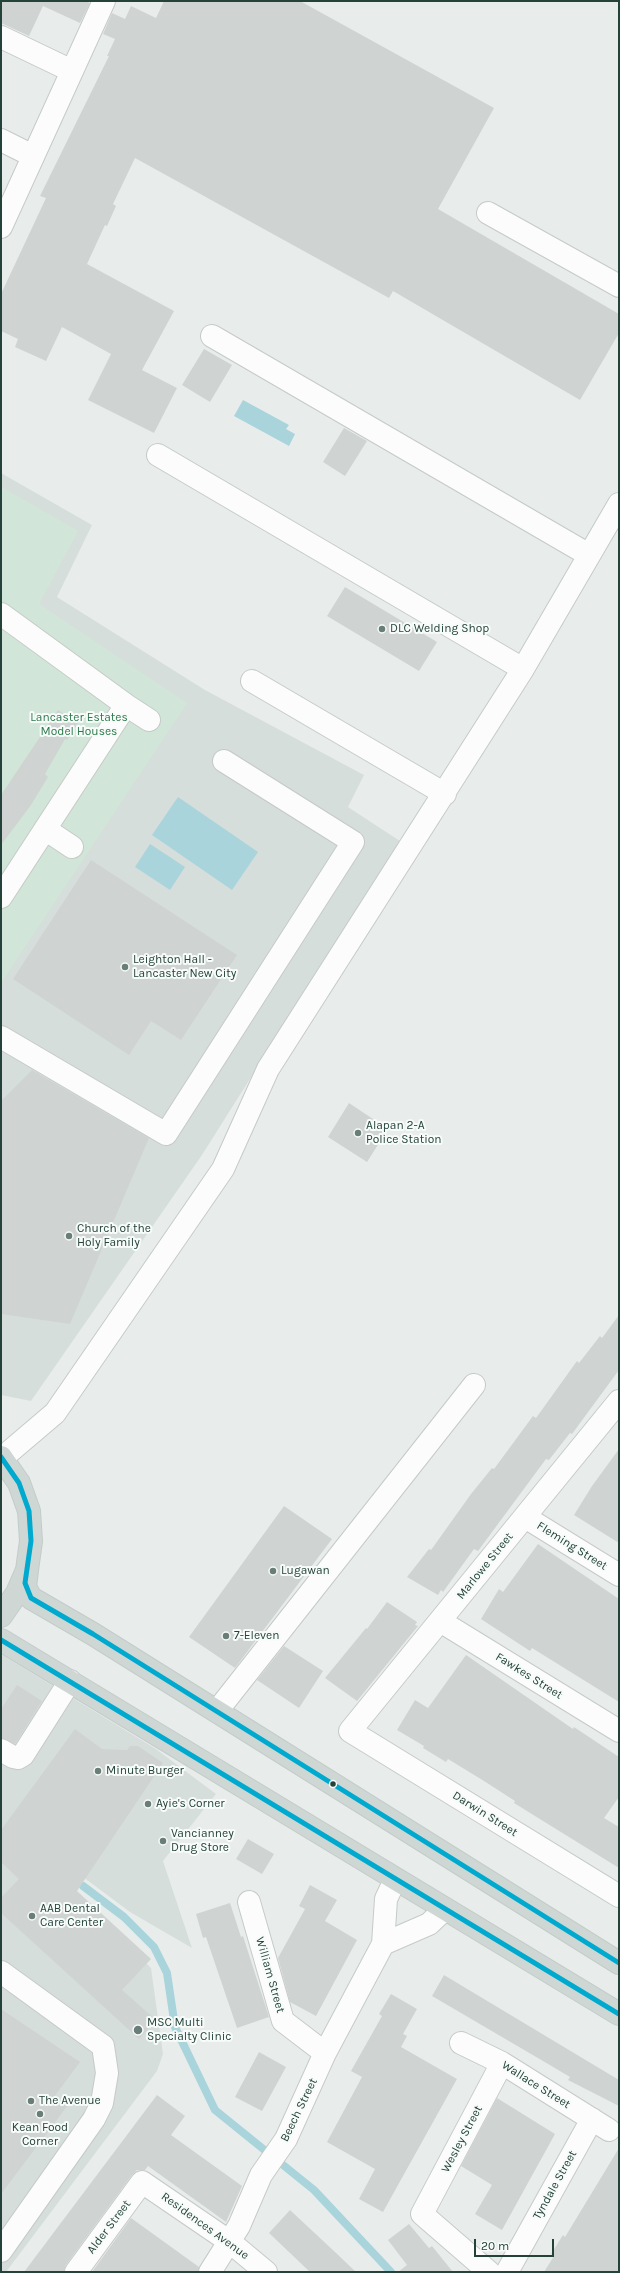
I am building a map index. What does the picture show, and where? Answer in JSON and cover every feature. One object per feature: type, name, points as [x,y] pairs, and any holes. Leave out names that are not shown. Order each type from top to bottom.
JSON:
[{"type":"main road","points":[[2,1458],[19,1483],[29,1511],[31,1541],[25,1587],[31,1598],[93,1634],[619,1963]]},
{"type":"main road","points":[[1,1616],[17,1593],[27,1570]]},
{"type":"main road","points":[[1,1640],[395,1880],[619,2014]]},
{"type":"street","points":[[1,227],[104,1]]},
{"type":"street","points":[[1,37],[72,71]]},
{"type":"street","points":[[1,140],[33,156]]},
{"type":"street","points":[[488,213],[619,286]]},
{"type":"street","points":[[212,336],[589,556]]},
{"type":"street","points":[[158,455],[523,669]]},
{"type":"street","points":[[2,1458],[55,1413],[223,1169],[268,1069],[445,794],[523,669],[619,504]]},
{"type":"street","points":[[1,614],[149,720]]},
{"type":"street","points":[[252,681],[445,794]]},
{"type":"street","points":[[1,897],[126,705]]},
{"type":"street","points":[[1,1037],[166,1134],[353,842],[224,761]]},
{"type":"street","points":[[45,829],[72,847]]},
{"type":"street","points":[[217,1711],[474,1385]]},
{"type":"street","name":"Marlowe Street","points":[[350,1731],[525,1517],[617,1408]]},
{"type":"street","name":"Fleming Street","points":[[525,1517],[619,1575]]},
{"type":"street","name":"Fawkes Street","points":[[440,1621],[619,1732]]},
{"type":"street","points":[[1,1750],[13,1757],[18,1758],[23,1755],[70,1681]]},
{"type":"street","name":"Darwin Street","points":[[350,1731],[619,1896]]},
{"type":"street","name":"Beech Street","points":[[210,2272],[235,2234],[261,2175],[286,2139],[325,2053],[383,1944],[386,1899],[395,1880]]},
{"type":"street","name":"William Street","points":[[249,1902],[283,2021],[325,2053]]},
{"type":"street","points":[[383,1944],[429,1924],[445,1909]]},
{"type":"street","points":[[1,1972],[103,2046],[107,2073],[102,2103],[94,2120],[1,2251]]},
{"type":"street","name":"Wallace Street","points":[[461,2043],[502,2064],[600,2124]]},
{"type":"street","name":"Wesley Street","points":[[489,2272],[422,2214],[502,2064]]},
{"type":"street","name":"Tyndale Street","points":[[507,2272],[600,2124]]},
{"type":"street","name":"Residences Avenue","points":[[142,2182],[235,2234],[266,2272]]},
{"type":"street","name":"Alder Street","points":[[76,2272],[142,2182]]},
{"type":"shaded area","points":[[1,473],[92,525],[57,597],[205,690],[364,775],[348,807],[400,841],[202,1155],[31,1401],[1,1395]]},
{"type":"shaded area","points":[[1,1655],[156,1749],[216,1794],[163,1861],[192,1948],[130,1912],[83,1877],[73,1890],[151,1968],[163,2054],[157,2071],[6,2272],[1,2272]]},
{"type":"green space","name":"Lancaster Estates Model Houses","points":[[1,487],[78,531],[39,604],[187,703],[1,983]]},
{"type":"water","points":[[243,400],[289,425],[286,429],[295,434],[289,446],[234,416]]},
{"type":"water","points":[[178,797],[258,852],[232,890],[152,835]]},
{"type":"water","points":[[150,844],[185,867],[170,890],[135,867]]},
{"type":"building","points":[[1,1],[86,1],[90,3],[80,23],[43,6],[29,36],[1,23]]},
{"type":"building","points":[[164,1],[300,1],[494,108],[438,209],[619,314],[619,333],[580,400],[393,291],[389,298],[135,158],[113,204],[116,206],[107,226],[105,225],[87,264],[174,311],[142,370],[177,388],[154,433],[88,400],[111,354],[62,327],[46,361],[15,347],[18,339],[1,331],[1,294],[46,198],[40,196],[109,56],[107,56],[115,39],[103,34],[112,13],[125,19],[131,6],[156,18]]},
{"type":"building","points":[[204,349],[232,365],[210,402],[182,385]]},
{"type":"building","points":[[344,428],[367,441],[345,476],[323,462]]},
{"type":"building","name":"DLC Welding Shop","points":[[345,587],[437,642],[419,671],[327,616]]},
{"type":"building","points":[[58,710],[78,723],[67,740],[65,739],[45,774],[48,777],[31,805],[1,845],[1,795]]},
{"type":"building","name":"Leighton Hall - Lancaster New City","points":[[91,860],[237,955],[181,1040],[151,1021],[129,1055],[13,979]]},
{"type":"building","name":"Church of the Holy Family","points":[[32,1070],[149,1138],[70,1324],[1,1314],[1,1101]]},
{"type":"building","name":"Alapan 2-A Police Station","points":[[349,1103],[388,1129],[367,1162],[328,1137]]},
{"type":"building","points":[[619,1315],[619,1370],[572,1434],[570,1433],[549,1460],[546,1459],[478,1551],[474,1549],[443,1592],[441,1590],[438,1595],[407,1577],[429,1549],[431,1550],[471,1494],[492,1468],[494,1469],[533,1416],[536,1418],[577,1361],[579,1363],[600,1336],[602,1338]]},
{"type":"building","points":[[619,1449],[619,1543],[574,1515],[592,1486]]},
{"type":"building","name":"Lugawan","points":[[284,1506],[332,1539],[235,1668],[189,1637]]},
{"type":"building","points":[[538,1544],[619,1599],[619,1702],[532,1648],[530,1651],[481,1619],[499,1589],[503,1592]]},
{"type":"building","points":[[387,1602],[417,1622],[415,1625],[418,1626],[357,1701],[325,1678],[366,1628],[367,1629]]},
{"type":"building","points":[[284,1646],[323,1671],[299,1708],[257,1680]]},
{"type":"building","points":[[466,1655],[573,1729],[574,1727],[619,1757],[619,1797],[604,1818],[619,1827],[619,1868],[514,1803],[515,1801],[484,1781],[448,1759],[446,1762],[423,1748],[424,1746],[397,1730],[415,1700],[428,1708]]},
{"type":"building","points":[[17,1685],[42,1701],[15,1744],[1,1738],[1,1709]]},
{"type":"building","points":[[75,1729],[102,1749],[127,1750],[130,1746],[138,1746],[163,1763],[77,1891],[151,1959],[122,1990],[156,2020],[139,2039],[1,1913],[1,1898],[19,1879],[1,1862],[1,1830]]},
{"type":"building","points":[[248,1839],[274,1854],[262,1874],[236,1859]]},
{"type":"building","points":[[310,1885],[337,1900],[325,1921],[357,1940],[316,2016],[290,2002],[278,1958],[305,1909],[299,1906]]},
{"type":"building","points":[[230,1903],[241,1937],[243,1936],[269,2017],[237,2028],[206,1937],[203,1938],[196,1914]]},
{"type":"building","points":[[444,1975],[619,2080],[619,2106],[568,2080],[570,2077],[432,1996]]},
{"type":"building","points":[[391,1994],[417,2009],[403,2034],[407,2036],[401,2047],[457,2079],[383,2212],[359,2199],[375,2169],[327,2142],[362,2077],[351,2071],[382,2016],[379,2014]]},
{"type":"building","name":"The Avenue","points":[[1,2009],[80,2062],[54,2097],[68,2105],[1,2194]]},
{"type":"building","points":[[259,2052],[286,2067],[262,2111],[235,2097]]},
{"type":"building","points":[[157,2095],[185,2116],[171,2135],[242,2186],[226,2222],[148,2166],[145,2170],[137,2170],[132,2175],[66,2265],[64,2272],[24,2272]]},
{"type":"building","points":[[497,2098],[555,2134],[502,2230],[475,2214],[492,2185],[461,2166]]},
{"type":"building","points":[[619,2148],[619,2272],[544,2272],[554,2256],[551,2254],[563,2235],[565,2237]]},
{"type":"building","points":[[290,2210],[356,2272],[310,2272],[269,2233]]},
{"type":"building","points":[[131,2218],[199,2267],[198,2272],[92,2272]]},
{"type":"building","points":[[409,2224],[429,2248],[432,2246],[453,2272],[398,2272],[407,2265],[388,2240]]},
{"type":"waterway","points":[[83,1886],[124,1917],[154,1947],[167,1973],[175,2027],[215,2110],[314,2190],[391,2272]]},
{"type":"transit line","points":[[1,1457],[19,1483],[29,1511],[31,1541],[25,1583],[31,1598],[93,1634],[619,1963]]},
{"type":"transit line","points":[[1,1640],[619,2014]]},
{"type":"place","name":"DLC Welding Shop","points":[[382,629]]},
{"type":"place","name":"Leighton Hall - Lancaster New City","points":[[125,967]]},
{"type":"place","name":"Alapan 2-A Police Station","points":[[358,1133]]},
{"type":"place","name":"Church of the Holy Family","points":[[69,1236]]},
{"type":"place","name":"Lugawan","points":[[273,1571]]},
{"type":"place","name":"7-Eleven","points":[[226,1636]]},
{"type":"place","name":"Minute Burger","points":[[98,1771]]},
{"type":"place","name":"Ayie's Corner","points":[[148,1804]]},
{"type":"place","name":"Vancianney Drug Store","points":[[163,1841]]},
{"type":"place","name":"AAB Dental Care Center","points":[[32,1916]]},
{"type":"place","name":"MSC Multi Specialty Clinic","points":[[138,2030]]},
{"type":"place","name":"The Avenue","points":[[31,2101]]},
{"type":"place","name":"Kean Food Corner","points":[[40,2114]]}]
